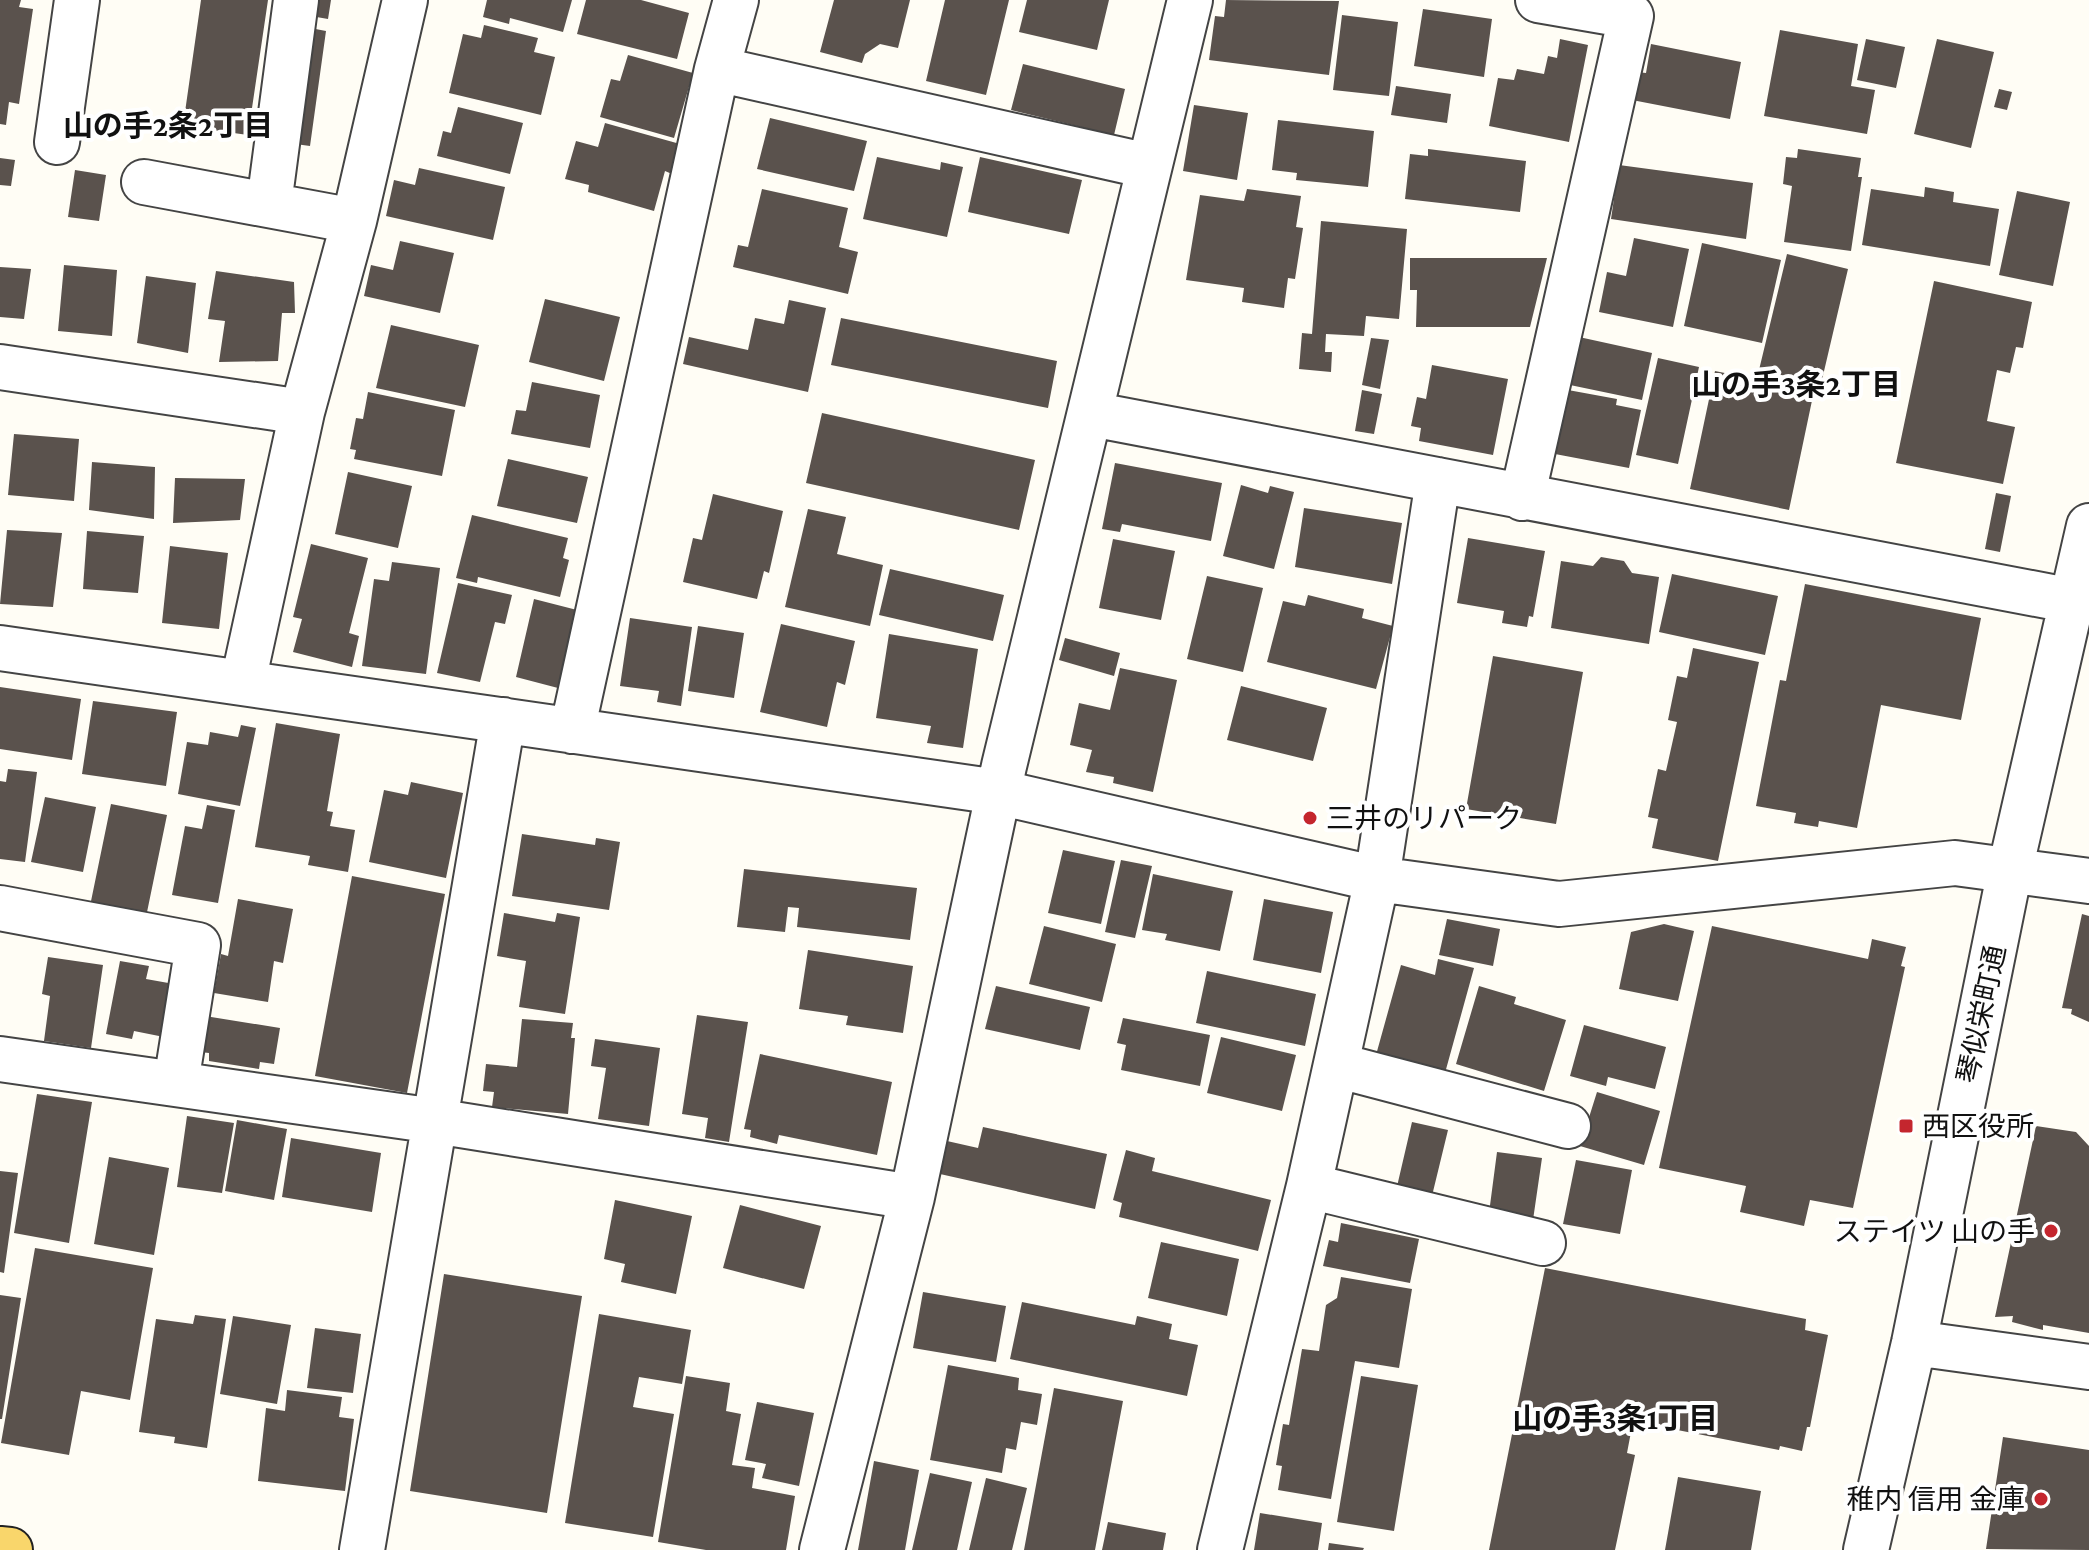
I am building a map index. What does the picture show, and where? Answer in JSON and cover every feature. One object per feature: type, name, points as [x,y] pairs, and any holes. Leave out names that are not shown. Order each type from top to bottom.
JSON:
[{"type":"main road","points":[[0,1549],[10,1550]]},
{"type":"street","points":[[57,142],[77,0]]},
{"type":"street","points":[[269,204],[296,0]]},
{"type":"street","points":[[243,682],[302,412],[354,221],[405,0]]},
{"type":"street","points":[[572,731],[717,69],[736,0]]},
{"type":"street","points":[[822,1550],[912,1197],[998,792],[1190,0]]},
{"type":"street","points":[[1522,498],[1631,16],[1538,0]]},
{"type":"street","points":[[717,69],[1148,166]]},
{"type":"street","points":[[144,182],[354,221]]},
{"type":"street","points":[[0,367],[302,412]]},
{"type":"street","points":[[1091,414],[2073,601]]},
{"type":"street","points":[[1220,1550],[1309,1186],[1377,879],[1438,480]]},
{"type":"street","name":"琴似栄町通","points":[[1866,1550],[1914,1343],[2010,870],[2089,526]]},
{"type":"street","points":[[0,648],[998,792],[1377,879],[1559,904],[1947,863],[2089,881]]},
{"type":"street","points":[[362,1550],[503,720]]},
{"type":"street","points":[[0,908],[198,945],[176,1083]]},
{"type":"street","points":[[0,1059],[435,1121],[912,1197]]},
{"type":"street","points":[[1336,1065],[1568,1126]]},
{"type":"street","points":[[1309,1186],[1543,1243]]},
{"type":"street","points":[[1914,1343],[2089,1367]]},
{"type":"building","points":[[0,0],[21,0],[19,7],[33,9],[19,104],[9,102],[6,125],[0,124]]},
{"type":"building","points":[[201,0],[268,0],[248,135],[183,126]]},
{"type":"building","points":[[307,0],[331,0],[328,19],[305,15]]},
{"type":"building","points":[[487,0],[572,0],[563,32],[510,18],[509,24],[483,17]]},
{"type":"building","points":[[586,0],[641,0],[689,13],[677,59],[577,34]]},
{"type":"building","points":[[834,0],[910,0],[898,48],[880,44],[865,54],[862,63],[820,52]]},
{"type":"building","points":[[945,0],[1009,0],[986,95],[926,81]]},
{"type":"building","points":[[1027,0],[1109,0],[1097,50],[1019,32]]},
{"type":"building","points":[[1226,0],[1339,1],[1329,75],[1209,60],[1215,16],[1224,17]]},
{"type":"building","points":[[1423,9],[1492,19],[1484,77],[1414,66]]},
{"type":"building","points":[[1342,15],[1398,22],[1389,96],[1333,90]]},
{"type":"building","points":[[484,25],[538,38],[534,52],[555,57],[541,115],[449,93],[463,34],[481,38]]},
{"type":"building","points":[[305,27],[326,31],[310,146],[288,143]]},
{"type":"building","points":[[1780,30],[1858,44],[1851,86],[1875,90],[1867,134],[1764,116]]},
{"type":"building","points":[[1560,39],[1588,45],[1569,142],[1489,126],[1498,78],[1514,80],[1517,69],[1544,74],[1548,56],[1557,58]]},
{"type":"building","points":[[1866,39],[1905,47],[1896,88],[1857,80]]},
{"type":"building","points":[[1937,39],[1994,52],[1971,148],[1914,134]]},
{"type":"building","points":[[1651,44],[1741,62],[1730,119],[1632,100],[1637,72],[1646,73]]},
{"type":"building","points":[[628,55],[693,73],[674,138],[600,117],[611,79],[620,81]]},
{"type":"building","points":[[1023,64],[1125,89],[1114,135],[1011,110]]},
{"type":"building","points":[[1396,86],[1451,94],[1447,123],[1391,115]]},
{"type":"building","points":[[1999,89],[2012,92],[2007,110],[1994,107]]},
{"type":"building","points":[[1194,105],[1248,113],[1237,180],[1183,171]]},
{"type":"building","points":[[458,107],[523,123],[510,174],[437,156],[443,131],[451,133]]},
{"type":"building","points":[[770,118],[867,141],[854,191],[757,169]]},
{"type":"building","points":[[1278,120],[1374,131],[1368,187],[1296,180],[1297,173],[1272,170]]},
{"type":"building","points":[[605,123],[680,144],[672,174],[665,171],[654,211],[588,192],[589,185],[565,179],[576,141],[598,147]]},
{"type":"building","points":[[1428,149],[1526,161],[1520,212],[1405,199],[1410,154],[1428,156]]},
{"type":"building","points":[[1798,149],[1861,158],[1858,177],[1862,177],[1851,251],[1784,242],[1792,186],[1783,184],[1786,157],[1797,158]]},
{"type":"building","points":[[877,157],[940,170],[941,162],[963,167],[947,237],[863,219]]},
{"type":"building","points":[[980,157],[1082,180],[1069,234],[968,212]]},
{"type":"building","points":[[0,158],[15,160],[11,186],[0,185]]},
{"type":"building","points":[[1619,165],[1753,183],[1746,239],[1611,219]]},
{"type":"building","points":[[419,168],[505,187],[493,240],[386,216],[394,180],[415,185]]},
{"type":"building","points":[[75,170],[106,175],[99,221],[68,217]]},
{"type":"building","points":[[1925,187],[1954,192],[1953,202],[1999,209],[1990,266],[1862,245],[1871,189],[1924,197]]},
{"type":"building","points":[[762,189],[848,208],[839,247],[858,252],[848,294],[733,267],[738,245],[748,247]]},
{"type":"building","points":[[1247,189],[1301,196],[1296,227],[1303,228],[1295,279],[1288,278],[1284,308],[1242,302],[1244,288],[1186,280],[1200,195],[1244,201]]},
{"type":"building","points":[[2017,191],[2070,202],[2053,286],[1999,275]]},
{"type":"building","points":[[1321,221],[1407,229],[1399,319],[1366,316],[1364,336],[1326,334],[1325,352],[1332,352],[1331,372],[1299,369],[1302,333],[1312,334]]},
{"type":"building","points":[[1634,238],[1689,249],[1673,327],[1599,312],[1607,272],[1626,276]]},
{"type":"building","points":[[400,241],[454,253],[440,313],[364,296],[371,265],[393,270]]},
{"type":"building","points":[[1702,243],[1781,260],[1762,343],[1684,326]]},
{"type":"building","points":[[1787,254],[1848,269],[1821,384],[1759,370]]},
{"type":"building","points":[[1410,258],[1547,258],[1530,327],[1416,327],[1417,290],[1410,290]]},
{"type":"building","points":[[64,265],[117,270],[112,336],[58,331]]},
{"type":"building","points":[[0,267],[31,269],[24,319],[0,317]]},
{"type":"building","points":[[216,271],[294,282],[295,313],[282,313],[278,361],[219,362],[225,321],[208,319]]},
{"type":"building","points":[[146,276],[196,283],[188,353],[137,343]]},
{"type":"building","points":[[1934,281],[2032,302],[2023,348],[2016,347],[2010,373],[1997,370],[1987,421],[2015,427],[2003,484],[1896,463]]},
{"type":"building","points":[[545,299],[620,317],[604,381],[529,362]]},
{"type":"building","points":[[789,300],[826,308],[808,392],[683,364],[689,337],[748,350],[755,318],[784,324]]},
{"type":"building","points":[[841,318],[1057,361],[1048,408],[831,365]]},
{"type":"building","points":[[391,325],[479,345],[465,407],[376,388]]},
{"type":"building","points":[[1579,337],[1652,353],[1642,400],[1570,385]]},
{"type":"building","points":[[1371,338],[1389,340],[1380,389],[1362,385]]},
{"type":"building","points":[[1658,358],[1699,367],[1678,464],[1636,455]]},
{"type":"building","points":[[1432,365],[1508,379],[1493,455],[1419,441],[1421,428],[1411,426],[1417,397],[1426,399]]},
{"type":"building","points":[[1715,371],[1814,391],[1789,510],[1690,489]]},
{"type":"building","points":[[532,382],[600,395],[590,448],[511,434],[516,410],[526,411]]},
{"type":"building","points":[[1362,390],[1382,394],[1374,434],[1355,431]]},
{"type":"building","points":[[1568,390],[1617,399],[1616,405],[1641,410],[1629,468],[1555,454]]},
{"type":"building","points":[[368,392],[455,410],[442,476],[354,459],[356,450],[350,449],[356,418],[363,419]]},
{"type":"building","points":[[822,413],[1035,460],[1019,530],[806,483]]},
{"type":"building","points":[[14,434],[79,439],[74,501],[8,495]]},
{"type":"building","points":[[508,459],[588,477],[577,523],[497,506]]},
{"type":"building","points":[[92,462],[155,467],[154,519],[89,510]]},
{"type":"building","points":[[1115,463],[1222,483],[1211,541],[1122,524],[1120,532],[1102,529]]},
{"type":"building","points":[[348,472],[412,486],[398,548],[335,534]]},
{"type":"building","points":[[175,478],[245,479],[240,520],[173,523]]},
{"type":"building","points":[[1241,485],[1268,493],[1270,486],[1294,492],[1274,569],[1223,556]]},
{"type":"building","points":[[1996,493],[2011,496],[2000,552],[1985,549]]},
{"type":"building","points":[[713,494],[783,511],[769,573],[764,571],[757,599],[683,582],[693,538],[702,540]]},
{"type":"building","points":[[1304,508],[1402,523],[1392,584],[1295,567]]},
{"type":"building","points":[[808,509],[846,517],[837,554],[883,565],[870,626],[785,607]]},
{"type":"building","points":[[472,515],[568,538],[563,558],[569,560],[560,597],[478,577],[477,583],[456,578]]},
{"type":"building","points":[[7,530],[62,533],[53,607],[0,604]]},
{"type":"building","points":[[87,531],[144,536],[138,593],[83,589]]},
{"type":"building","points":[[1468,538],[1545,551],[1533,617],[1529,616],[1527,627],[1502,623],[1504,611],[1457,603]]},
{"type":"building","points":[[1113,539],[1175,551],[1161,620],[1099,608]]},
{"type":"building","points":[[311,544],[368,558],[349,633],[359,636],[352,667],[293,652],[302,619],[293,617]]},
{"type":"building","points":[[170,546],[228,553],[219,629],[162,623]]},
{"type":"building","points":[[1601,557],[1624,561],[1632,573],[1659,577],[1649,644],[1551,628],[1561,561],[1593,566]]},
{"type":"building","points":[[392,562],[440,568],[426,674],[362,666],[374,579],[389,581]]},
{"type":"building","points":[[890,569],[1004,595],[993,641],[879,615]]},
{"type":"building","points":[[1672,574],[1778,596],[1765,655],[1659,632]]},
{"type":"building","points":[[1207,576],[1263,588],[1243,672],[1187,659]]},
{"type":"building","points":[[458,583],[512,595],[505,624],[495,622],[480,682],[437,673]]},
{"type":"building","points":[[1805,584],[1981,618],[1961,720],[1881,705],[1857,828],[1819,821],[1818,827],[1794,823],[1796,813],[1756,806],[1780,680],[1786,681]]},
{"type":"building","points":[[1308,595],[1364,609],[1362,618],[1393,626],[1376,689],[1267,662],[1283,601],[1305,606]]},
{"type":"building","points":[[534,599],[577,610],[558,688],[516,677]]},
{"type":"building","points":[[630,618],[692,627],[681,706],[657,702],[659,691],[620,686]]},
{"type":"building","points":[[781,624],[855,641],[845,685],[837,682],[827,727],[760,712]]},
{"type":"building","points":[[698,626],[744,633],[734,698],[688,691]]},
{"type":"building","points":[[889,634],[978,649],[963,748],[927,743],[931,726],[876,718]]},
{"type":"building","points":[[1065,638],[1120,653],[1114,676],[1059,660]]},
{"type":"building","points":[[1693,648],[1759,662],[1718,861],[1652,848],[1658,819],[1648,817],[1658,769],[1666,771],[1677,722],[1668,720],[1677,676],[1687,678]]},
{"type":"building","points":[[1493,656],[1583,672],[1556,824],[1466,809]]},
{"type":"building","points":[[1120,668],[1177,680],[1153,792],[1113,783],[1114,777],[1086,772],[1092,750],[1070,745],[1079,703],[1110,710]]},
{"type":"building","points":[[1241,686],[1327,708],[1313,761],[1227,740]]},
{"type":"building","points":[[0,687],[81,699],[72,760],[0,749]]},
{"type":"building","points":[[93,701],[177,712],[166,786],[82,774]]},
{"type":"building","points":[[276,723],[340,734],[327,811],[333,812],[330,826],[355,830],[348,872],[308,865],[310,856],[255,847]]},
{"type":"building","points":[[241,725],[256,728],[240,806],[178,794],[187,742],[208,745],[210,732],[238,737]]},
{"type":"building","points":[[8,769],[37,772],[25,862],[0,859],[0,781],[6,782]]},
{"type":"building","points":[[411,782],[463,793],[446,878],[369,862],[384,790],[408,795]]},
{"type":"building","points":[[45,797],[96,807],[83,872],[31,862]]},
{"type":"building","points":[[111,804],[167,815],[146,917],[90,906]]},
{"type":"building","points":[[207,805],[235,810],[218,903],[172,895],[185,826],[202,829]]},
{"type":"building","points":[[522,834],[595,845],[596,838],[620,842],[609,910],[512,896]]},
{"type":"building","points":[[1063,850],[1115,861],[1101,924],[1048,913]]},
{"type":"building","points":[[1121,860],[1152,866],[1135,938],[1105,932]]},
{"type":"building","points":[[744,869],[917,888],[910,940],[797,927],[799,908],[788,907],[785,932],[737,927]]},
{"type":"building","points":[[1153,874],[1233,891],[1220,951],[1165,940],[1167,934],[1142,930]]},
{"type":"building","points":[[352,876],[445,894],[407,1093],[315,1076]]},
{"type":"building","points":[[238,899],[293,909],[283,963],[274,961],[268,1002],[214,993],[221,954],[228,956]]},
{"type":"building","points":[[1264,899],[1333,912],[1321,973],[1253,960]]},
{"type":"building","points":[[504,913],[555,922],[557,913],[580,917],[565,1014],[519,1007],[526,961],[497,956]]},
{"type":"building","points":[[2082,914],[2089,916],[2089,1022],[2071,1014],[2072,1009],[2062,1008]]},
{"type":"building","points":[[1447,919],[1500,929],[1493,966],[1439,955]]},
{"type":"building","points":[[1664,924],[1694,931],[1678,1001],[1619,989],[1631,932]]},
{"type":"building","points":[[1044,926],[1116,944],[1102,1002],[1029,984]]},
{"type":"building","points":[[1712,926],[1868,959],[1872,939],[1906,947],[1901,966],[1905,967],[1853,1208],[1810,1200],[1804,1226],[1740,1212],[1746,1186],[1659,1168]]},
{"type":"building","points":[[808,950],[913,966],[903,1033],[846,1025],[848,1016],[799,1009]]},
{"type":"building","points":[[48,957],[103,965],[91,1048],[44,1041],[50,996],[42,994]]},
{"type":"building","points":[[1438,959],[1474,968],[1445,1073],[1376,1055],[1401,965],[1435,975]]},
{"type":"building","points":[[120,961],[149,966],[146,979],[174,984],[164,1037],[134,1031],[132,1039],[106,1034]]},
{"type":"building","points":[[1207,971],[1316,994],[1305,1046],[1196,1023]]},
{"type":"building","points":[[996,986],[1090,1007],[1080,1050],[985,1029]]},
{"type":"building","points":[[1479,986],[1516,997],[1514,1004],[1566,1020],[1544,1091],[1456,1064]]},
{"type":"building","points":[[697,1015],[748,1022],[729,1142],[705,1138],[708,1118],[682,1114]]},
{"type":"building","points":[[205,1016],[280,1028],[274,1064],[260,1062],[259,1069],[209,1061],[209,1053],[200,1052]]},
{"type":"building","points":[[1123,1018],[1210,1035],[1200,1086],[1121,1070],[1126,1045],[1117,1043]]},
{"type":"building","points":[[522,1019],[573,1023],[571,1038],[575,1038],[568,1114],[492,1107],[494,1092],[483,1091],[486,1064],[517,1067]]},
{"type":"building","points":[[1584,1025],[1666,1047],[1655,1089],[1608,1077],[1606,1086],[1570,1076]]},
{"type":"building","points":[[1221,1037],[1296,1055],[1282,1111],[1207,1093]]},
{"type":"building","points":[[595,1039],[660,1048],[649,1126],[598,1119],[606,1068],[591,1066]]},
{"type":"building","points":[[760,1054],[892,1082],[877,1155],[779,1135],[777,1144],[750,1137],[751,1130],[744,1129]]},
{"type":"building","points":[[1597,1092],[1660,1111],[1644,1165],[1580,1146]]},
{"type":"building","points":[[37,1094],[92,1102],[69,1243],[14,1233]]},
{"type":"building","points":[[187,1116],[234,1123],[222,1193],[177,1187]]},
{"type":"building","points":[[237,1120],[287,1129],[274,1200],[225,1191]]},
{"type":"building","points":[[1412,1122],[1448,1130],[1430,1204],[1395,1195]]},
{"type":"building","name":"ステイツ 山の手","points":[[2036,1126],[2076,1132],[2089,1146],[2089,1333],[2043,1325],[2043,1330],[2012,1322],[2013,1316],[1995,1317]]},
{"type":"building","points":[[983,1127],[1107,1154],[1095,1209],[940,1174],[947,1141],[978,1148]]},
{"type":"building","points":[[291,1138],[381,1153],[372,1212],[282,1197]]},
{"type":"building","points":[[1126,1150],[1155,1158],[1152,1171],[1271,1200],[1258,1251],[1119,1217],[1122,1203],[1113,1200]]},
{"type":"building","points":[[1497,1152],[1542,1158],[1533,1220],[1489,1213]]},
{"type":"building","points":[[109,1157],[169,1168],[154,1255],[94,1244]]},
{"type":"building","points":[[1576,1160],[1632,1170],[1620,1234],[1563,1224]]},
{"type":"building","points":[[0,1171],[18,1173],[4,1273],[0,1272]]},
{"type":"building","points":[[615,1200],[692,1216],[676,1294],[621,1282],[625,1264],[604,1259]]},
{"type":"building","points":[[740,1205],[821,1226],[804,1289],[723,1268]]},
{"type":"building","points":[[1341,1223],[1419,1239],[1410,1283],[1323,1266],[1329,1240],[1338,1242]]},
{"type":"building","points":[[1161,1242],[1239,1259],[1227,1316],[1148,1298]]},
{"type":"building","points":[[35,1248],[153,1268],[130,1400],[81,1391],[69,1455],[1,1443]]},
{"type":"building","points":[[1545,1268],[1806,1319],[1805,1330],[1828,1335],[1810,1427],[1807,1427],[1802,1451],[1780,1446],[1779,1450],[1657,1426],[1658,1420],[1634,1416],[1627,1453],[1635,1455],[1615,1550],[1489,1550]]},
{"type":"building","points":[[444,1274],[582,1296],[547,1513],[410,1491]]},
{"type":"building","points":[[1341,1277],[1412,1289],[1399,1368],[1355,1361],[1331,1499],[1278,1490],[1282,1466],[1276,1465],[1283,1424],[1289,1425],[1302,1349],[1319,1351],[1326,1305],[1337,1298]]},
{"type":"building","points":[[923,1292],[1006,1306],[996,1362],[913,1348]]},
{"type":"building","points":[[0,1295],[21,1298],[2,1419],[0,1419]]},
{"type":"building","points":[[1022,1302],[1135,1325],[1137,1316],[1172,1324],[1169,1339],[1198,1345],[1187,1396],[1010,1359]]},
{"type":"building","points":[[599,1314],[691,1330],[682,1384],[639,1377],[633,1407],[674,1414],[653,1537],[565,1523]]},
{"type":"building","points":[[195,1315],[226,1319],[207,1448],[174,1443],[175,1437],[139,1432],[156,1319],[193,1324]]},
{"type":"building","points":[[233,1316],[291,1325],[277,1404],[220,1394]]},
{"type":"building","points":[[315,1328],[361,1334],[353,1393],[307,1388]]},
{"type":"building","points":[[948,1365],[1019,1378],[1018,1390],[1042,1394],[1037,1425],[1021,1422],[1016,1450],[1006,1448],[1002,1473],[930,1460]]},
{"type":"building","points":[[686,1376],[730,1383],[726,1411],[741,1414],[732,1465],[755,1468],[752,1488],[795,1496],[786,1550],[706,1550],[658,1542]]},
{"type":"building","points":[[1361,1376],[1418,1385],[1394,1531],[1337,1522]]},
{"type":"building","points":[[1054,1388],[1123,1401],[1095,1550],[1024,1550]]},
{"type":"building","points":[[287,1390],[342,1397],[339,1417],[354,1419],[345,1491],[258,1481],[266,1408],[285,1411]]},
{"type":"building","points":[[757,1402],[814,1413],[799,1486],[762,1478],[766,1464],[745,1460]]},
{"type":"building","name":"稚内 信用 金庫","points":[[2003,1437],[2089,1450],[2089,1550],[1986,1549]]},
{"type":"building","points":[[874,1461],[919,1470],[905,1550],[858,1550]]},
{"type":"building","points":[[930,1473],[972,1482],[957,1550],[912,1550]]},
{"type":"building","points":[[1678,1477],[1761,1491],[1751,1550],[1665,1550]]},
{"type":"building","points":[[986,1478],[1027,1488],[1012,1550],[969,1550]]},
{"type":"building","points":[[1260,1513],[1322,1523],[1318,1550],[1254,1550]]},
{"type":"building","points":[[1108,1522],[1166,1533],[1163,1550],[1102,1550]]},
{"type":"building","points":[[1329,1543],[1364,1548],[1328,1550]]},
{"type":"place","name":"三井のリパーク","points":[[1310,818]]},
{"type":"place","name":"西区役所","points":[[1906,1126]]},
{"type":"place","name":"ステイツ 山の手","points":[[2051,1231]]},
{"type":"place","name":"稚内 信用 金庫","points":[[2041,1499]]},
{"type":"district","name":"山の手2条2丁目","points":[[168,126]]},
{"type":"district","name":"山の手3条2丁目","points":[[1796,385]]},
{"type":"district","name":"山の手3条1丁目","points":[[1615,1419]]}]
